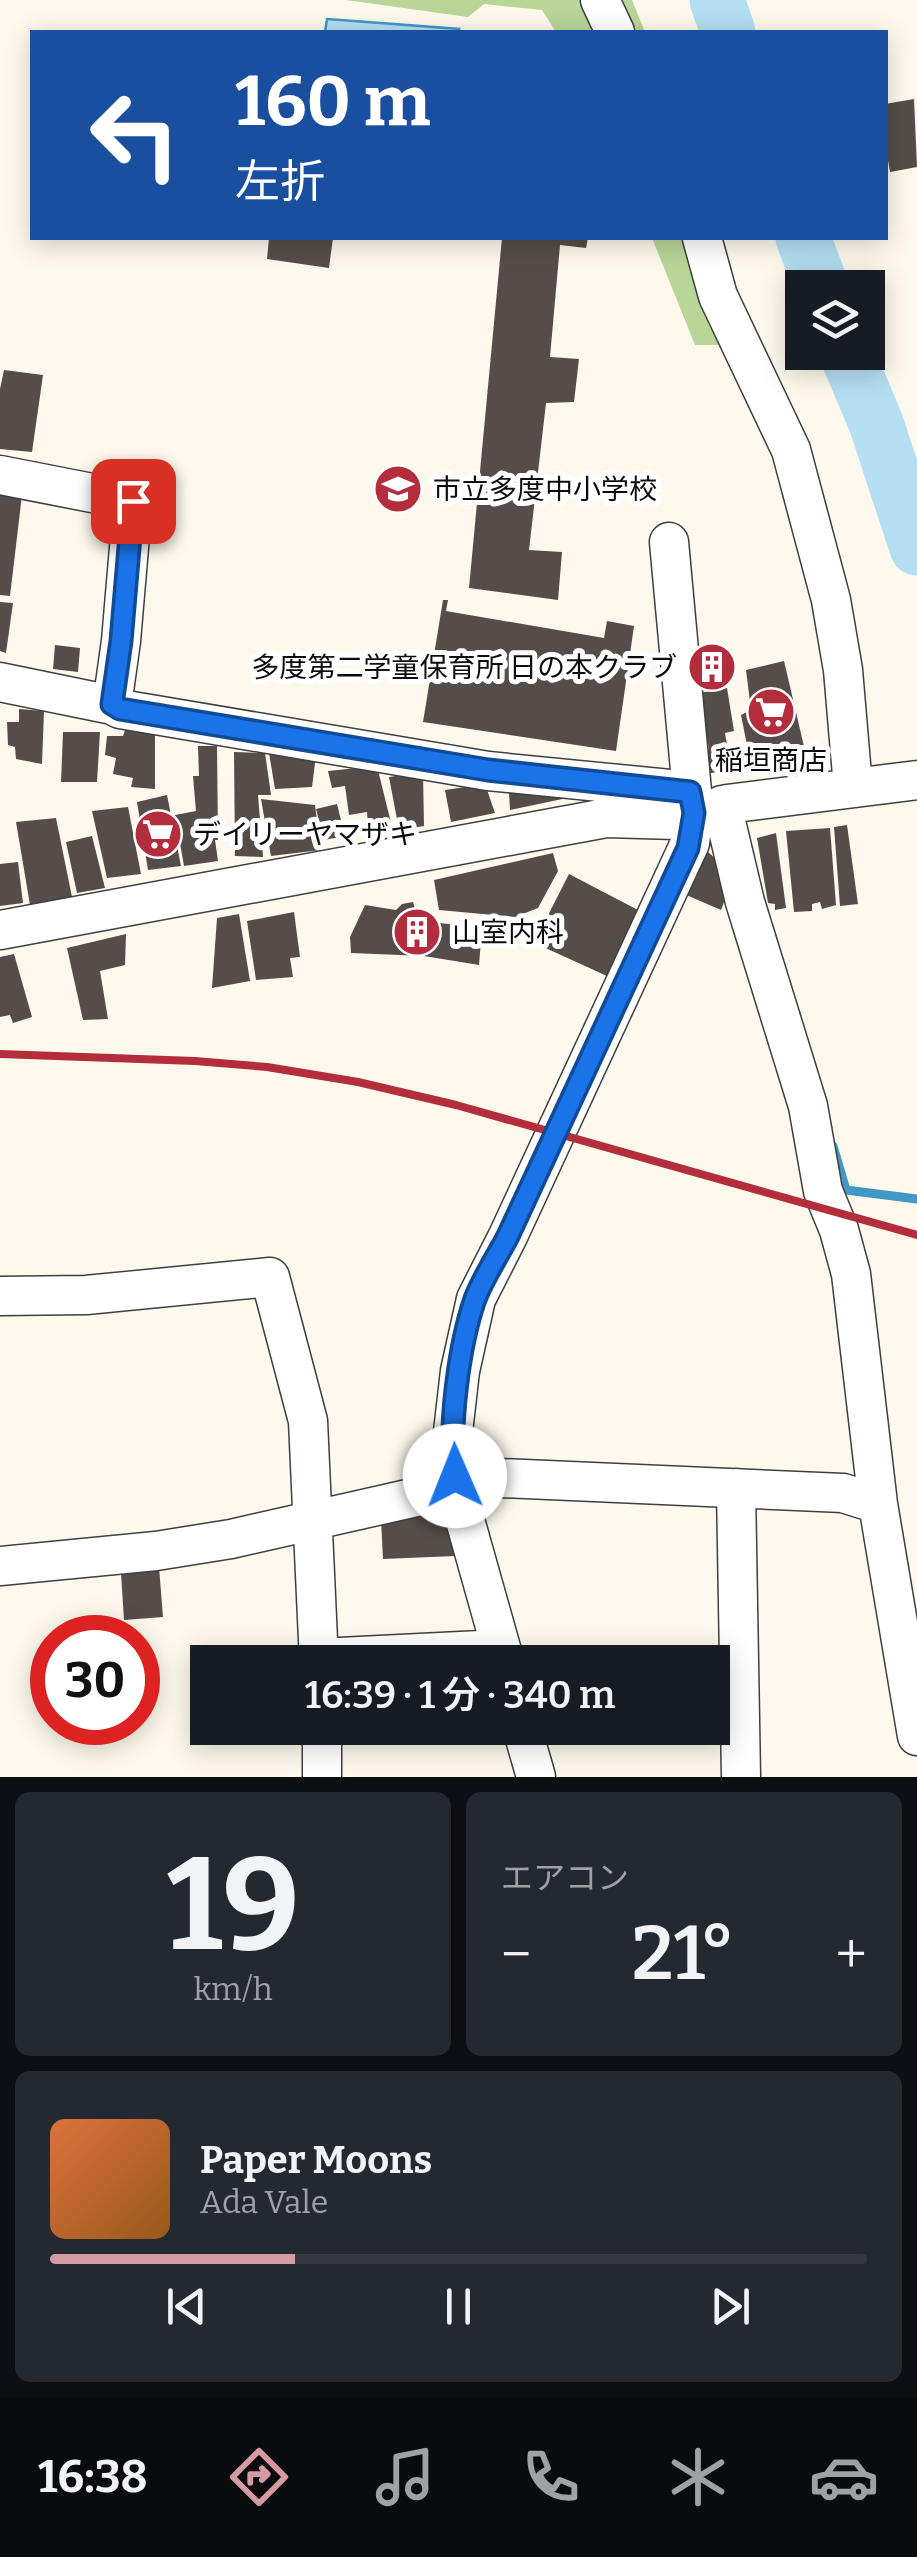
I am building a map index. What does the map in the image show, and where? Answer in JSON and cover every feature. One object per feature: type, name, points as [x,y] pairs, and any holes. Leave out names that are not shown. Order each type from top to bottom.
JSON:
[{"type":"street","points":[[600,0],[614,30]]},
{"type":"street","points":[[703,240],[718,296],[792,450],[831,600],[858,786]]},
{"type":"street","points":[[0,474],[133,501],[112,704]]},
{"type":"street","points":[[670,542],[702,803],[745,902],[808,1106],[823,1191],[851,1274],[878,1504],[917,1736]]},
{"type":"street","points":[[0,682],[112,704],[120,709],[702,803],[917,780]]},
{"type":"street","points":[[0,930],[606,818],[677,820],[702,803]]},
{"type":"street","points":[[500,1645],[456,1482],[451,1449],[460,1371],[476,1298],[688,848],[702,803]]},
{"type":"street","points":[[0,1296],[86,1295],[270,1276],[308,1421],[318,1645]]},
{"type":"street","points":[[0,1566],[156,1551],[230,1539],[456,1482],[843,1493],[878,1504]]},
{"type":"street","points":[[736,1488],[741,1777]]},
{"type":"street","points":[[527,1745],[536,1777]]},
{"type":"green space","points":[[346,0],[632,0],[644,30],[555,30],[542,10],[484,4],[468,17]]},
{"type":"green space","points":[[653,240],[692,240],[726,345],[695,345]]},
{"type":"water","points":[[327,19],[459,29],[459,30],[325,30]]},
{"type":"building","points":[[914,99],[917,167],[890,172],[888,103]]},
{"type":"building","points":[[269,240],[333,240],[329,268],[267,259]]},
{"type":"building","points":[[502,240],[588,240],[586,248],[560,245],[550,357],[579,359],[574,402],[546,403],[529,550],[562,552],[558,600],[469,588]]},
{"type":"building","points":[[4,370],[43,375],[32,452],[0,449],[0,389]]},
{"type":"building","points":[[0,493],[22,495],[10,596],[0,595]]},
{"type":"building","points":[[443,600],[448,600],[446,611],[604,638],[607,621],[634,626],[616,751],[423,722]]},
{"type":"building","points":[[0,602],[13,603],[6,653],[0,651]]},
{"type":"building","points":[[55,645],[80,648],[78,672],[53,669]]},
{"type":"building","name":"多度第二学童保育所 日の本クラブ","points":[[725,647],[730,682],[700,685],[695,652]]},
{"type":"building","name":"稲垣商店","points":[[784,661],[806,755],[751,765],[741,715],[751,710],[746,670]]},
{"type":"building","points":[[727,688],[734,731],[725,733],[727,745],[736,743],[740,768],[706,774],[702,750],[709,749],[699,693]]},
{"type":"building","points":[[19,709],[44,711],[42,764],[16,759],[15,747],[8,745],[7,722],[19,722]]},
{"type":"building","points":[[125,730],[155,732],[155,789],[131,787],[133,778],[113,774],[116,758],[105,755],[107,736],[123,736]]},
{"type":"building","points":[[63,732],[100,732],[97,782],[61,782]]},
{"type":"building","points":[[198,746],[217,746],[218,861],[184,866],[175,815],[196,811],[193,776],[199,776]]},
{"type":"building","points":[[234,752],[265,753],[271,795],[258,795],[263,857],[235,856]]},
{"type":"building","points":[[269,753],[316,755],[312,787],[275,789]]},
{"type":"building","points":[[377,766],[393,831],[369,836],[367,812],[349,815],[345,786],[332,788],[328,771]]},
{"type":"building","points":[[423,772],[424,826],[399,830],[389,777]]},
{"type":"building","points":[[485,784],[495,813],[451,822],[445,790]]},
{"type":"building","points":[[534,788],[572,797],[510,810],[509,793]]},
{"type":"building","name":"デイリーヤマザキ","points":[[167,795],[181,866],[148,870],[137,802]]},
{"type":"building","points":[[261,799],[315,805],[321,850],[271,856]]},
{"type":"building","points":[[337,804],[345,836],[324,840],[316,809]]},
{"type":"building","points":[[128,807],[141,874],[107,878],[92,811]]},
{"type":"building","points":[[56,818],[72,897],[30,905],[16,822]]},
{"type":"building","points":[[847,825],[858,904],[840,906],[834,827]]},
{"type":"building","points":[[830,828],[836,905],[822,909],[820,902],[812,904],[812,911],[794,912],[786,831]]},
{"type":"building","points":[[776,833],[786,908],[775,910],[775,904],[768,903],[757,838]]},
{"type":"building","points":[[92,836],[105,888],[77,893],[66,842]]},
{"type":"building","points":[[707,851],[734,876],[721,910],[684,894]]},
{"type":"building","points":[[553,853],[558,871],[538,908],[515,917],[439,910],[434,880]]},
{"type":"building","points":[[18,862],[23,903],[0,906],[0,864]]},
{"type":"building","points":[[569,874],[638,910],[607,976],[517,935],[520,926],[539,933]]},
{"type":"building","name":"山室内科","points":[[413,902],[415,909],[427,912],[431,922],[482,928],[479,965],[424,956],[351,953],[350,937],[365,905],[396,910]]},
{"type":"building","points":[[294,912],[300,957],[290,958],[293,977],[256,980],[247,921]]},
{"type":"building","points":[[239,914],[250,981],[212,988],[217,918]]},
{"type":"building","points":[[126,934],[125,965],[100,971],[108,1019],[83,1020],[67,948]]},
{"type":"building","points":[[14,954],[32,1017],[13,1023],[10,1015],[0,1017],[0,957]]},
{"type":"building","points":[[429,1515],[446,1523],[455,1556],[383,1559],[381,1520]]},
{"type":"building","points":[[159,1567],[163,1617],[124,1615],[121,1573]]},
{"type":"waterway","points":[[717,0],[727,30]]},
{"type":"waterway","points":[[804,240],[815,270]]},
{"type":"waterway","points":[[854,370],[876,423],[917,548]]},
{"type":"waterway","points":[[833,1146],[846,1190],[917,1199]]},
{"type":"railway","points":[[0,1054],[195,1061],[267,1067],[358,1082],[456,1105],[917,1235]]},
{"type":"place","name":"市立多度中小学校","points":[[398,489]]},
{"type":"place","name":"多度第二学童保育所 日の本クラブ","points":[[712,667]]},
{"type":"place","name":"稲垣商店","points":[[771,712]]},
{"type":"place","name":"デイリーヤマザキ","points":[[158,834]]},
{"type":"place","name":"山室内科","points":[[417,932]]},
{"type":"route","points":[[133,501],[112,704],[120,709],[488,770],[690,792],[694,813],[688,848],[476,1298],[460,1371],[451,1449],[455,1476]]}]
